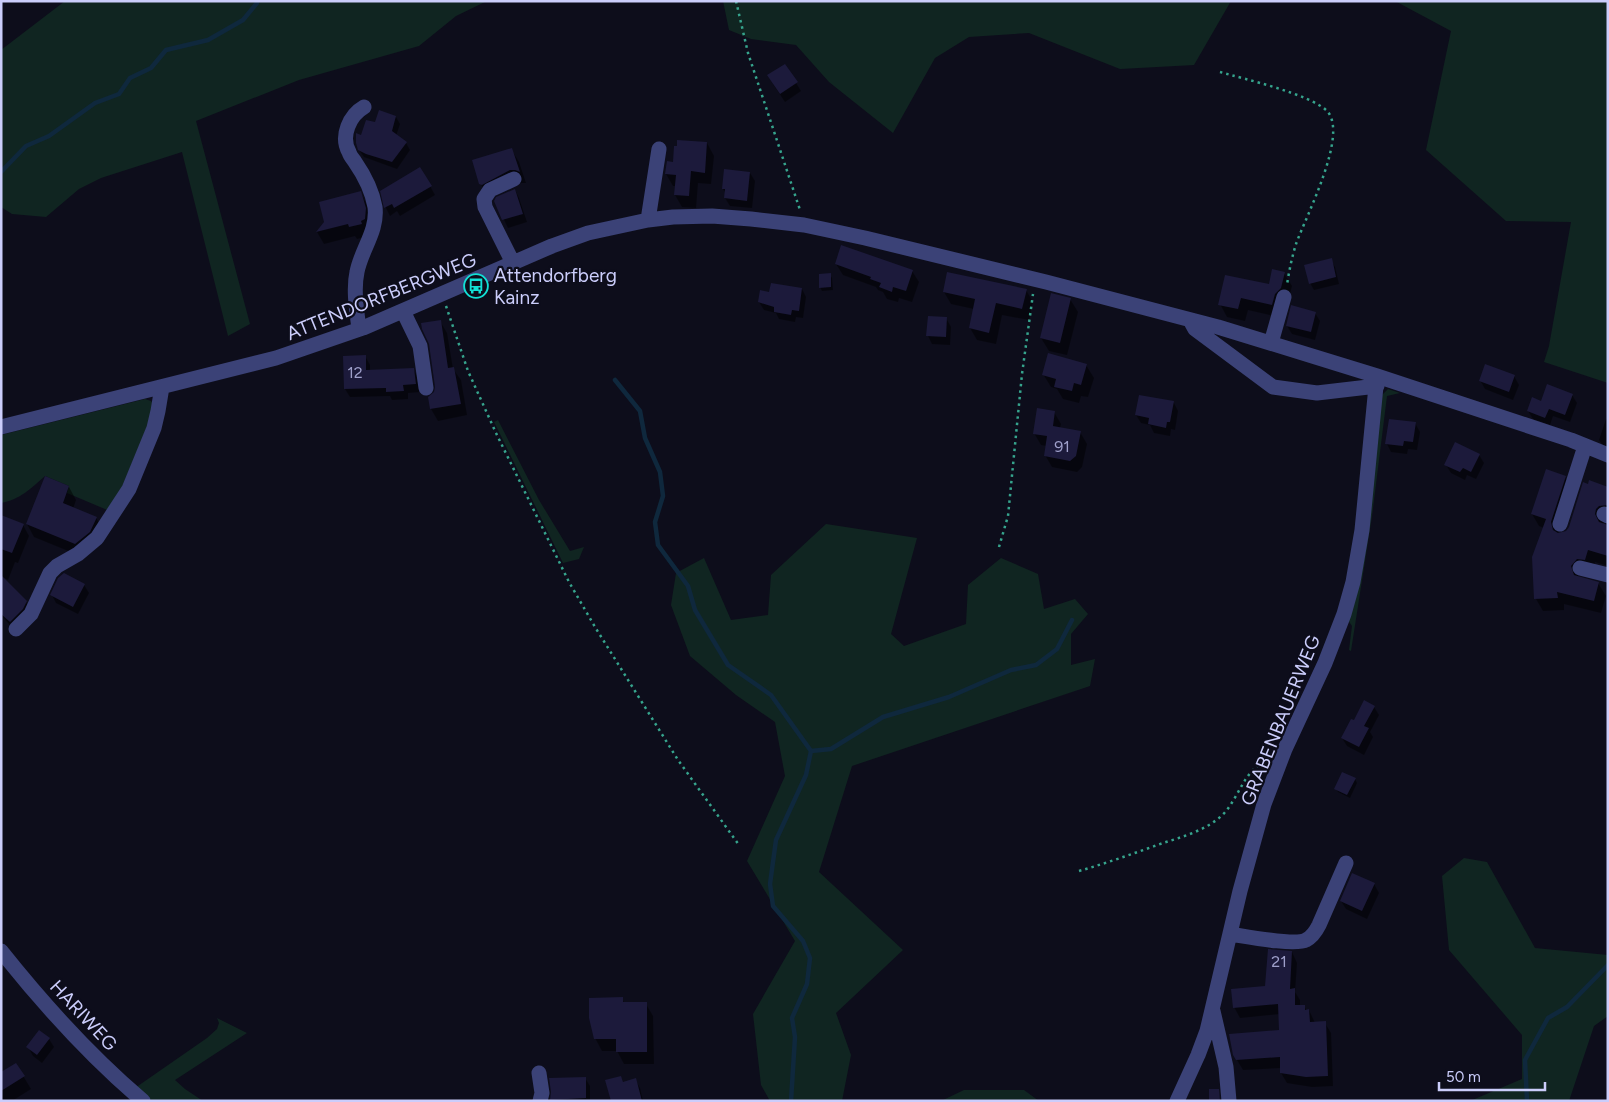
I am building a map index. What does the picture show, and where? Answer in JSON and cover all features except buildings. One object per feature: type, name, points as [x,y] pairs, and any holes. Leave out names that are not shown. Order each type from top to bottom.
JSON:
[{"type":"street","points":[[359,329],[357,272],[374,226],[375,207],[371,191],[364,176],[348,152],[346,132],[350,120],[356,112],[364,107]]},
{"type":"street","points":[[648,220],[659,149]]},
{"type":"street","points":[[513,263],[485,207],[484,199],[490,190],[514,179]]},
{"type":"street","name":"ATTENDORFBERGWEG","points":[[1,427],[276,358],[404,311],[552,246],[588,233],[648,220],[712,216],[769,220],[804,225],[1034,279],[1190,320],[1271,343],[1377,381],[1586,446],[1608,455]]},
{"type":"street","points":[[1271,343],[1284,297]]},
{"type":"street","points":[[404,311],[420,346],[426,388]]},
{"type":"street","points":[[1190,320],[1194,329],[1273,387],[1317,393],[1377,381]]},
{"type":"street","name":"GRABENBAUERWEG","points":[[1176,1101],[1198,1055],[1213,1010],[1230,934],[1264,804],[1281,760],[1335,639],[1353,582],[1362,530],[1377,381]]},
{"type":"street","points":[[16,629],[31,614],[50,573],[97,538],[126,495],[154,428],[162,387]]},
{"type":"street","points":[[1560,524],[1586,446]]},
{"type":"street","points":[[1580,568],[1608,575]]},
{"type":"street","points":[[1230,934],[1295,942],[1306,940],[1315,932],[1346,863]]},
{"type":"street","name":"HARIWEG","points":[[1,951],[62,1023],[97,1059],[143,1101]]},
{"type":"street","points":[[1213,1010],[1226,1067],[1229,1101]]},
{"type":"street","points":[[539,1073],[542,1093],[540,1101]]},
{"type":"path","points":[[736,1],[748,53],[804,225]]},
{"type":"path","points":[[1220,72],[1317,103],[1326,110],[1334,123],[1333,147],[1296,246],[1284,297]]},
{"type":"path","points":[[999,547],[1008,516],[1022,374],[1034,279]]},
{"type":"path","points":[[442,294],[468,371],[496,433],[569,582],[678,760],[739,845]]},
{"type":"path","points":[[1079,871],[1192,834],[1218,820],[1225,813],[1252,771],[1259,764],[1267,760],[1281,760]]},
{"type":"green space","points":[[65,1],[487,1],[456,16],[419,46],[299,80],[196,121],[250,324],[228,336],[182,152],[101,178],[79,189],[46,217],[12,214],[1,207],[1,50]]},
{"type":"green space","points":[[723,1],[1231,1],[1194,65],[1120,69],[1029,33],[969,37],[935,58],[893,133],[829,82],[796,45],[751,39],[729,30]]},
{"type":"green space","points":[[1395,1],[1608,1],[1608,383],[1544,362],[1549,346],[1571,222],[1506,221],[1426,150],[1451,31]]},
{"type":"green space","points":[[1388,389],[1400,393],[1387,396],[1372,516],[1351,651],[1349,650],[1352,626],[1348,620],[1382,395]]},
{"type":"green space","points":[[145,399],[151,401],[155,407],[112,512],[67,493],[69,486],[45,476],[20,496],[1,503],[1,435]]},
{"type":"green space","points":[[498,420],[539,500],[570,551],[584,547],[579,559],[563,563],[494,422]]},
{"type":"green space","points":[[826,524],[917,538],[891,634],[904,646],[966,624],[968,585],[1001,558],[1038,574],[1044,609],[1075,599],[1088,614],[1071,634],[1071,665],[1095,659],[1090,686],[852,766],[819,872],[903,950],[836,1013],[851,1055],[842,1101],[770,1101],[761,1085],[753,1014],[795,941],[747,861],[785,776],[775,722],[736,695],[690,656],[671,605],[676,573],[704,558],[731,620],[768,615],[771,575]]},
{"type":"green space","points":[[1464,858],[1487,862],[1535,948],[1608,955],[1608,1016],[1594,1026],[1569,1101],[1470,1101],[1522,1079],[1522,1035],[1449,950],[1442,876]]},
{"type":"green space","points":[[217,1018],[247,1033],[175,1080],[203,1101],[150,1101],[135,1088],[207,1038],[217,1029],[219,1023]]},
{"type":"green space","points":[[964,1090],[1024,1090],[1039,1101],[941,1101]]},
{"type":"waterway","points":[[1,172],[26,146],[49,136],[95,103],[119,94],[130,78],[151,68],[166,50],[208,40],[243,20],[257,1]]},
{"type":"waterway","points":[[615,380],[640,411],[645,438],[660,472],[663,496],[655,522],[658,545],[688,586],[695,610],[728,665],[771,695],[811,751],[806,775],[776,840],[770,884],[773,906],[803,941],[810,958],[807,984],[792,1018],[795,1037],[791,1101]]},
{"type":"waterway","points":[[811,751],[831,749],[883,717],[949,697],[1011,670],[1036,665],[1057,649],[1072,620]]},
{"type":"waterway","points":[[1527,1101],[1525,1060],[1548,1018],[1567,1007],[1608,965]]},
{"type":"place","name":"Attendorfberg Kainz","points":[[476,286]]}]
